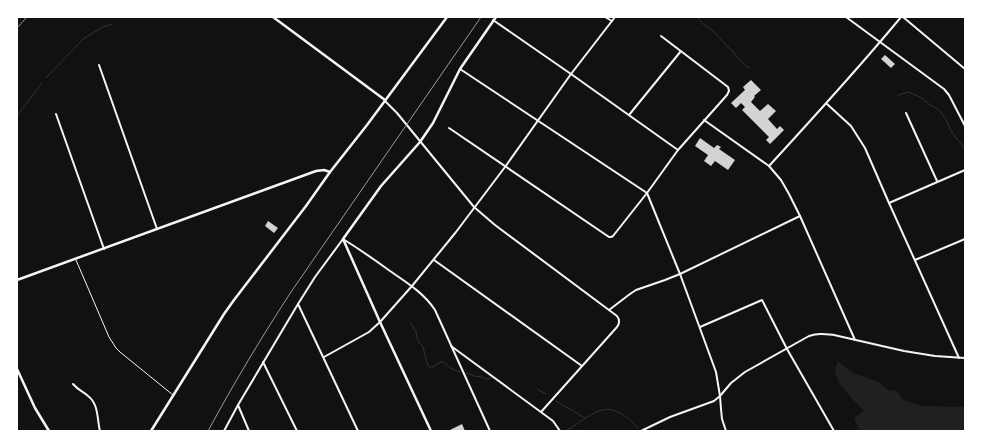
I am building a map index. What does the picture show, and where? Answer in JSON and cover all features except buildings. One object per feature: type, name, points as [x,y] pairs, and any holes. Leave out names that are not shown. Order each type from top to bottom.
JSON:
[{"type":"street","points":[[273,17],[385,100],[474,207],[495,225],[617,316],[619,320],[617,327],[541,412]]},
{"type":"street","points":[[151,431],[228,309],[447,17]]},
{"type":"street","points":[[224,431],[263,362],[315,277],[381,186],[420,142],[432,123],[460,69],[496,17]]},
{"type":"street","points":[[606,17],[612,21]]},
{"type":"street","points":[[324,357],[370,332],[412,286],[434,260],[505,167],[571,74],[615,17]]},
{"type":"street","points":[[846,17],[944,89],[949,95],[965,126]]},
{"type":"street","points":[[769,166],[827,104],[902,17],[965,69]]},
{"type":"street","points":[[493,20],[678,150]]},
{"type":"street","points":[[449,128],[608,237],[614,236],[678,150],[729,91],[728,87],[660,36]]},
{"type":"street","points":[[629,115],[681,51]]},
{"type":"street","points":[[99,65],[157,229]]},
{"type":"street","points":[[460,69],[647,193],[680,274],[716,372],[722,419],[726,431]]},
{"type":"street","points":[[827,104],[851,126],[865,148],[959,358]]},
{"type":"street","points":[[906,113],[936,181]]},
{"type":"street","points":[[56,114],[104,249]]},
{"type":"street","points":[[704,120],[769,166],[781,180],[800,216],[856,340]]},
{"type":"street","points":[[17,280],[316,171],[324,170],[330,172]]},
{"type":"street","points":[[889,202],[965,170]]},
{"type":"street","points":[[609,310],[636,290],[680,274],[800,216]]},
{"type":"street","points":[[343,239],[357,247],[412,286],[424,296],[432,306],[490,431]]},
{"type":"street","points":[[343,239],[431,431]]},
{"type":"street","points":[[915,260],[965,239]]},
{"type":"street","points":[[434,260],[582,366]]},
{"type":"street","points":[[700,327],[762,300],[787,349],[834,431]]},
{"type":"street","points":[[298,304],[358,431]]},
{"type":"street","points":[[641,431],[714,401],[738,377],[809,336],[816,334],[823,333],[934,356],[965,358]]},
{"type":"street","points":[[450,345],[553,421],[560,431]]},
{"type":"street","points":[[263,362],[297,431]]},
{"type":"street","points":[[17,369],[35,408],[49,431]]},
{"type":"street","points":[[73,384],[78,390],[89,396],[94,402],[100,431]]},
{"type":"street","points":[[238,405],[249,431]]},
{"type":"lane","points":[[75,259],[109,337],[116,348],[174,396]]},
{"type":"shaded area","points":[[838,361],[853,373],[879,382],[888,390],[897,391],[903,400],[922,406],[965,407],[965,431],[860,431],[854,418],[864,411],[846,392],[839,381],[835,370]]},
{"type":"waterway","points":[[697,17],[704,25],[712,30],[746,66],[750,68]]},
{"type":"waterway","points":[[46,78],[83,39],[103,27],[112,24]]},
{"type":"waterway","points":[[17,116],[42,83]]},
{"type":"waterway","points":[[897,96],[908,92],[922,98],[930,105],[938,109],[946,119],[951,131],[965,149]]},
{"type":"waterway","points":[[411,323],[416,332],[418,341],[423,347],[427,363],[430,368],[443,362],[455,371],[460,372]]},
{"type":"waterway","points":[[466,373],[486,379],[491,378]]},
{"type":"waterway","points":[[537,389],[546,394]]},
{"type":"waterway","points":[[556,401],[585,418]]},
{"type":"waterway","points":[[565,431],[590,415],[604,410],[611,410],[621,413],[638,428]]},
{"type":"railway","points":[[17,28],[27,17]]},
{"type":"railway","points":[[208,431],[248,361],[291,292],[481,17]]}]
